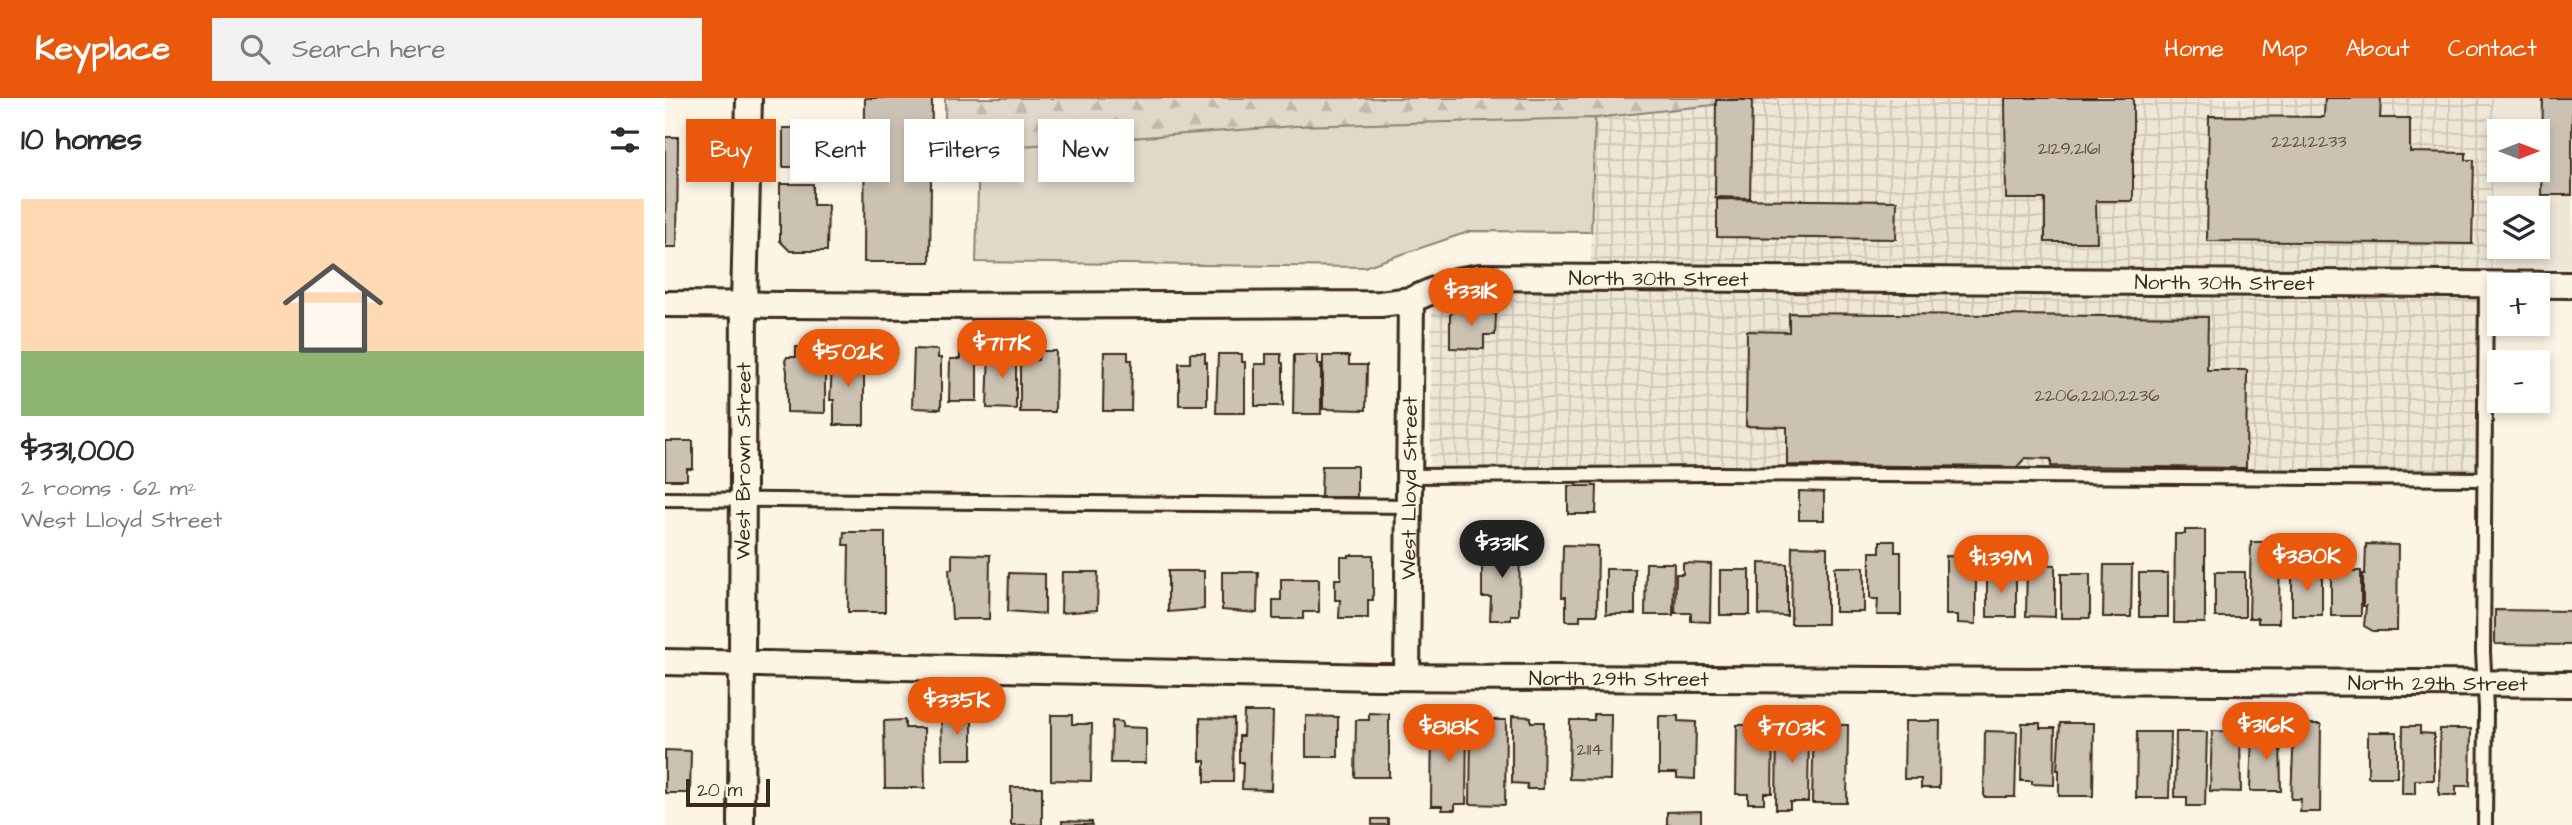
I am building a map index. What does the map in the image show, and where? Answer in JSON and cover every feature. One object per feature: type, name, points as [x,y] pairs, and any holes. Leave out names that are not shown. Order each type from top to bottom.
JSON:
[{"type":"street","name":"West Brown Street","points":[[741,825],[744,303],[749,99]]},
{"type":"street","name":"North 30th Street","points":[[665,304],[1380,304],[1411,300],[1455,281],[1481,277],[2572,285]]},
{"type":"street","name":"West Lloyd Street","points":[[1407,677],[1411,300]]},
{"type":"street","name":"North 29th Street","points":[[665,662],[1407,677],[2572,684]]},
{"type":"lane","points":[[2485,825],[2486,709],[2483,683],[2486,284]]},
{"type":"lane","points":[[1409,477],[1718,474],[2484,479]]},
{"type":"lane","points":[[665,499],[1409,506]]},
{"type":"shaded area","points":[[1777,98],[2493,98],[2493,119],[2487,119],[2487,182],[2493,182],[2492,196],[2487,196],[2487,259],[2492,259],[2492,273],[2487,273],[2487,336],[2492,336],[2492,350],[2487,350],[2487,413],[2491,413],[2491,476],[1718,467],[1430,470],[1432,306],[1474,291],[1590,288],[1595,118]]},
{"type":"shaded area","points":[[2493,98],[2572,98],[2572,268],[2494,270],[2494,259],[2550,259],[2550,196],[2494,196],[2493,182],[2550,182],[2550,119],[2493,119]]},
{"type":"green space","points":[[945,98],[1777,98],[1595,118],[1134,141],[1134,119],[1038,119],[1038,146],[1024,147],[1024,119],[945,119]]},
{"type":"green space","points":[[1595,118],[1591,232],[1471,231],[1364,267],[976,262],[978,182],[1024,182],[1024,146],[1038,145],[1038,182],[1134,182],[1134,138],[1295,126]]},
{"type":"building","points":[[865,98],[932,98],[932,119],[904,119],[904,182],[931,182],[930,262],[864,262],[864,182],[890,182],[890,119],[865,119]]},
{"type":"building","points":[[2005,98],[2133,98],[2133,201],[2096,201],[2097,242],[2045,242],[2045,199],[2006,199]]},
{"type":"building","points":[[2325,98],[2381,98],[2380,118],[2410,118],[2410,152],[2466,153],[2466,160],[2474,160],[2472,244],[2207,241],[2209,116],[2324,117]]},
{"type":"building","points":[[2543,98],[2572,98],[2572,195],[2541,195],[2541,182],[2550,182],[2550,119],[2543,119]]},
{"type":"building","points":[[1716,100],[1752,100],[1750,198],[1715,197]]},
{"type":"building","points":[[783,128],[790,128],[790,167],[783,167]]},
{"type":"building","points":[[665,137],[678,137],[677,247],[665,247]]},
{"type":"building","points":[[780,184],[813,184],[813,205],[828,205],[827,251],[790,251],[780,241]]},
{"type":"building","points":[[1717,199],[1897,201],[1896,239],[1717,237]]},
{"type":"building","points":[[1456,309],[1485,309],[1485,314],[1496,314],[1495,335],[1484,335],[1484,349],[1450,348],[1450,315]]},
{"type":"building","points":[[1789,313],[2208,317],[2207,370],[2247,370],[2246,468],[2051,466],[2051,459],[2025,458],[2017,467],[1787,465],[1787,427],[1746,426],[1747,331],[1789,332]]},
{"type":"building","points":[[796,347],[810,347],[810,353],[825,353],[825,413],[787,412],[785,361],[787,357],[796,357]]},
{"type":"building","points":[[914,349],[938,350],[938,358],[941,358],[941,409],[912,408]]},
{"type":"building","points":[[960,349],[975,350],[977,401],[949,401],[950,359],[960,359]]},
{"type":"building","points":[[989,349],[1013,350],[1013,358],[1016,358],[1016,409],[987,408]]},
{"type":"building","points":[[833,350],[847,350],[847,358],[864,358],[864,425],[834,425],[834,400],[830,400]]},
{"type":"building","points":[[1039,351],[1056,351],[1055,412],[1020,412],[1020,360],[1038,360]]},
{"type":"building","points":[[1104,352],[1128,352],[1128,360],[1132,360],[1131,411],[1103,411]]},
{"type":"building","points":[[1190,353],[1205,353],[1207,405],[1179,405],[1179,363],[1190,363]]},
{"type":"building","points":[[1218,354],[1242,354],[1242,362],[1245,362],[1245,413],[1216,413]]},
{"type":"building","points":[[1266,354],[1281,354],[1283,406],[1255,406],[1255,364],[1266,364]]},
{"type":"building","points":[[1294,355],[1318,355],[1318,364],[1321,364],[1321,414],[1293,414]]},
{"type":"building","points":[[1323,356],[1349,356],[1349,365],[1367,365],[1366,410],[1323,409]]},
{"type":"building","points":[[665,441],[693,441],[693,469],[687,469],[687,480],[665,480]]},
{"type":"building","points":[[1322,466],[1357,466],[1357,497],[1321,497]]},
{"type":"building","points":[[1568,486],[1597,486],[1596,514],[1568,514]]},
{"type":"building","points":[[1799,491],[1824,492],[1824,520],[1799,520]]},
{"type":"building","points":[[2185,530],[2205,530],[2205,623],[2174,623],[2175,534],[2185,534]]},
{"type":"building","points":[[844,532],[885,532],[885,612],[848,612],[849,545],[843,545]]},
{"type":"building","points":[[2271,535],[2280,535],[2279,623],[2258,623],[2258,618],[2249,618],[2251,542],[2271,542]]},
{"type":"building","points":[[1880,541],[1895,541],[1895,552],[1901,552],[1901,615],[1877,615],[1878,599],[1870,599],[1870,552],[1880,552]]},
{"type":"building","points":[[1488,543],[1520,543],[1519,615],[1511,615],[1511,620],[1490,620],[1491,597],[1482,597],[1482,555],[1488,555]]},
{"type":"building","points":[[2366,544],[2398,545],[2397,631],[2373,631],[2364,626],[2366,606],[2363,606],[2363,574]]},
{"type":"building","points":[[1563,545],[1598,546],[1597,615],[1580,615],[1580,621],[1566,621],[1566,597],[1562,597]]},
{"type":"building","points":[[1792,546],[1827,547],[1827,624],[1791,624]]},
{"type":"building","points":[[952,554],[990,555],[989,619],[952,619],[949,569],[952,569]]},
{"type":"building","points":[[1373,555],[1373,600],[1368,600],[1368,618],[1339,618],[1340,600],[1335,600],[1335,579],[1341,579],[1341,557]]},
{"type":"building","points":[[1946,556],[1976,557],[1976,624],[1958,623],[1958,615],[1946,615]]},
{"type":"building","points":[[1646,563],[1674,563],[1673,615],[1645,615]]},
{"type":"building","points":[[1683,563],[1711,564],[1710,622],[1691,621],[1691,613],[1675,613],[1676,574],[1683,574]]},
{"type":"building","points":[[1759,563],[1787,564],[1787,616],[1759,615]]},
{"type":"building","points":[[2027,564],[2055,565],[2055,617],[2026,616]]},
{"type":"building","points":[[2104,565],[2132,565],[2131,617],[2103,617]]},
{"type":"building","points":[[1835,567],[1864,567],[1864,612],[1835,612]]},
{"type":"building","points":[[1606,569],[1635,569],[1635,614],[1606,614]]},
{"type":"building","points":[[1720,570],[1750,570],[1750,615],[1720,615]]},
{"type":"building","points":[[1168,571],[1204,571],[1204,609],[1168,612]]},
{"type":"building","points":[[2292,571],[2322,571],[2322,615],[2292,615]]},
{"type":"building","points":[[2331,571],[2361,571],[2361,616],[2331,616]]},
{"type":"building","points":[[1062,572],[1098,572],[1097,610],[1061,613]]},
{"type":"building","points":[[1222,572],[1258,572],[1257,613],[1222,610]]},
{"type":"building","points":[[2215,572],[2245,572],[2245,617],[2215,617]]},
{"type":"building","points":[[1009,573],[1045,574],[1045,614],[1008,611]]},
{"type":"building","points":[[1987,573],[2016,573],[2016,617],[1987,617]]},
{"type":"building","points":[[2139,573],[2168,573],[2168,617],[2139,617]]},
{"type":"building","points":[[2061,574],[2090,574],[2090,618],[2061,618]]},
{"type":"building","points":[[1281,579],[1319,579],[1319,612],[1303,612],[1303,619],[1273,619],[1273,600],[1281,600]]},
{"type":"building","points":[[2495,610],[2572,611],[2572,645],[2495,644]]},
{"type":"building","points":[[1244,712],[1273,712],[1271,790],[1242,789],[1243,762],[1239,762],[1239,736],[1243,736]]},
{"type":"building","points":[[1369,713],[1389,714],[1389,777],[1355,777],[1356,720],[1369,720]]},
{"type":"building","points":[[1594,714],[1611,714],[1610,780],[1569,779],[1570,720],[1594,720]]},
{"type":"building","points":[[1051,715],[1072,715],[1072,724],[1092,724],[1091,781],[1051,780]]},
{"type":"building","points":[[941,716],[972,716],[972,759],[942,759]]},
{"type":"building","points":[[1306,716],[1338,717],[1338,757],[1306,757]]},
{"type":"building","points":[[1512,716],[1531,717],[1531,722],[1544,722],[1543,789],[1527,789],[1527,784],[1512,783]]},
{"type":"building","points":[[1659,716],[1678,716],[1678,721],[1696,722],[1695,779],[1677,778],[1677,773],[1659,773]]},
{"type":"building","points":[[1200,718],[1234,719],[1233,782],[1205,782],[1205,761],[1200,761]]},
{"type":"building","points":[[1814,719],[1829,719],[1829,725],[1848,725],[1847,803],[1812,803]]},
{"type":"building","points":[[905,720],[905,728],[924,728],[925,788],[885,788],[884,721]]},
{"type":"building","points":[[1486,720],[1506,720],[1505,805],[1470,804],[1471,730],[1486,730]]},
{"type":"building","points":[[1112,721],[1122,722],[1122,727],[1146,728],[1146,763],[1111,763]]},
{"type":"building","points":[[1432,721],[1467,721],[1466,804],[1455,804],[1455,810],[1442,810],[1442,806],[1431,806]]},
{"type":"building","points":[[1905,721],[1940,721],[1939,788],[1921,788],[1921,779],[1904,779]]},
{"type":"building","points":[[2022,723],[2040,723],[2040,728],[2055,728],[2054,785],[2021,781]]},
{"type":"building","points":[[2060,723],[2094,723],[2093,796],[2059,796],[2057,770]]},
{"type":"building","points":[[2303,724],[2321,724],[2320,812],[2300,812],[2301,799],[2291,799],[2294,731],[2303,731]]},
{"type":"building","points":[[1737,725],[1773,725],[1772,793],[1764,793],[1764,803],[1748,803],[1748,794],[1736,794]]},
{"type":"building","points":[[1777,725],[1809,725],[1808,802],[1790,802],[1790,809],[1776,809]]},
{"type":"building","points":[[2403,726],[2420,726],[2420,733],[2434,734],[2434,780],[2415,780],[2415,794],[2402,794]]},
{"type":"building","points":[[2440,729],[2471,729],[2470,786],[2456,786],[2456,795],[2439,795]]},
{"type":"building","points":[[1985,731],[2017,732],[2015,797],[1984,797]]},
{"type":"building","points":[[2212,731],[2240,732],[2241,792],[2210,791]]},
{"type":"building","points":[[2252,731],[2280,732],[2281,791],[2250,791]]},
{"type":"building","points":[[2137,732],[2171,732],[2169,798],[2136,798]]},
{"type":"building","points":[[2176,732],[2207,732],[2205,806],[2187,806],[2187,797],[2175,797]]},
{"type":"building","points":[[2368,732],[2397,732],[2397,777],[2368,777]]},
{"type":"building","points":[[665,750],[691,751],[690,793],[665,793]]},
{"type":"building","points":[[1011,787],[1042,787],[1042,825],[1011,825]]},
{"type":"building","points":[[1701,811],[1701,825],[1667,825],[1667,812]]},
{"type":"building","points":[[1372,819],[1388,819],[1388,825],[1372,825]]},
{"type":"building","points":[[1062,821],[1092,822],[1092,825],[1062,825]]}]
